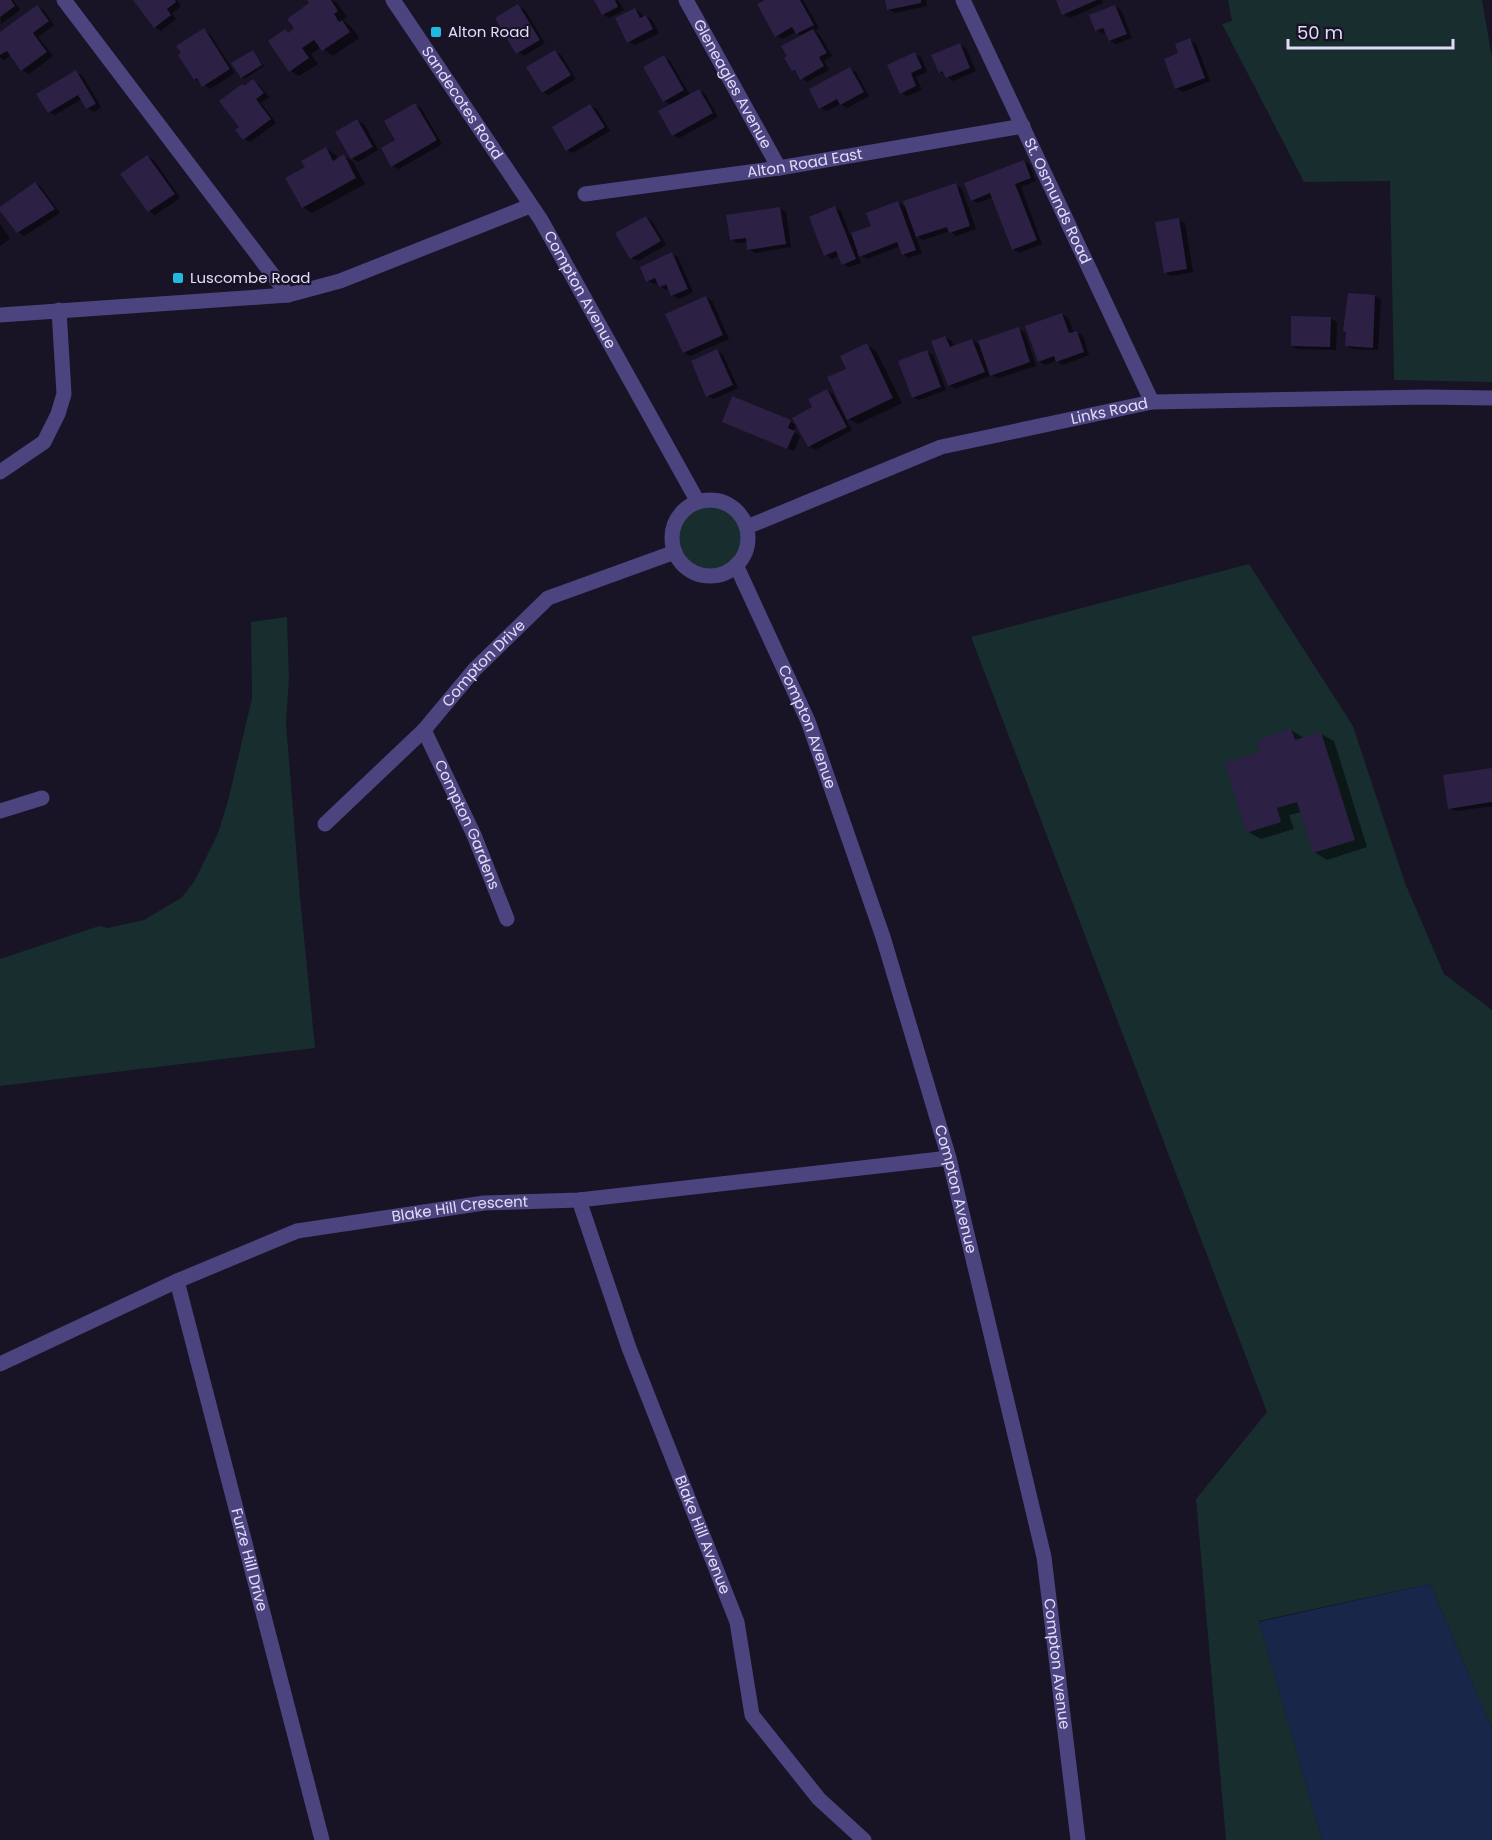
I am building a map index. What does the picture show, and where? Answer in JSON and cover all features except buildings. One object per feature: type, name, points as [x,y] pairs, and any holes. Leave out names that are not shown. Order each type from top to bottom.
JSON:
[{"type":"street","points":[[64,0],[288,295]]},
{"type":"street","name":"Sandecotes Road","points":[[393,0],[530,206]]},
{"type":"street","name":"Gleneagles Avenue","points":[[686,0],[779,168]]},
{"type":"street","name":"St. Osmunds Road","points":[[963,0],[1152,402]]},
{"type":"street","name":"Alton Road East","points":[[585,194],[779,168],[1023,126]]},
{"type":"street","points":[[0,315],[288,295],[340,281],[530,206]]},
{"type":"street","name":"Compton Avenue","points":[[530,206],[541,220],[699,502]]},
{"type":"street","points":[[0,472],[44,442],[58,414],[64,394],[59,310]]},
{"type":"street","name":"Links Road","points":[[747,526],[941,447],[1152,402],[1492,398]]},
{"type":"street","points":[[712,500],[722,502],[737,512],[747,526],[746,551],[736,566],[725,573],[712,576],[699,574],[687,568],[675,552],[672,538],[674,525],[681,513],[699,502],[712,500]]},
{"type":"street","name":"Compton Drive","points":[[325,825],[424,730],[474,670],[548,598],[675,552]]},
{"type":"street","name":"Compton Avenue","points":[[736,566],[812,732],[883,937],[949,1158],[1044,1557],[1078,1840]]},
{"type":"street","name":"Compton Gardens","points":[[424,730],[474,835],[507,919]]},
{"type":"street","points":[[0,811],[42,798]]},
{"type":"street","name":"Blake Hill Crescent","points":[[0,1364],[177,1281],[297,1231],[484,1203],[579,1200],[949,1158]]},
{"type":"street","name":"Blake Hill Avenue","points":[[579,1200],[629,1348],[737,1622],[753,1715],[819,1799],[864,1840]]},
{"type":"street","name":"Furze Hill Drive","points":[[177,1281],[322,1840]]},
{"type":"green space","points":[[1228,0],[1482,0],[1492,58],[1492,382],[1394,380],[1390,181],[1304,182],[1222,24],[1232,21]]},
{"type":"green space","points":[[710,500],[724,503],[737,511],[745,524],[748,538],[745,552],[737,565],[724,573],[710,576],[696,573],[683,565],[675,552],[672,538],[675,524],[683,511],[696,503]]},
{"type":"green space","points":[[1249,564],[1353,726],[1405,883],[1444,974],[1492,1010],[1492,1729],[1430,1584],[1259,1621],[1322,1840],[1226,1840],[1196,1499],[1267,1412],[971,637]]},
{"type":"green space","points":[[287,617],[289,677],[286,723],[315,1048],[0,1086],[0,959],[99,926],[108,928],[144,920],[181,898],[194,882],[218,833],[228,801],[252,698],[251,622]]},
{"type":"water","points":[[1430,1584],[1492,1729],[1492,1840],[1322,1840],[1259,1622]]},
{"type":"place","name":"Alton Road","points":[[436,32]]},
{"type":"place","name":"Luscombe Road","points":[[178,278]]}]
